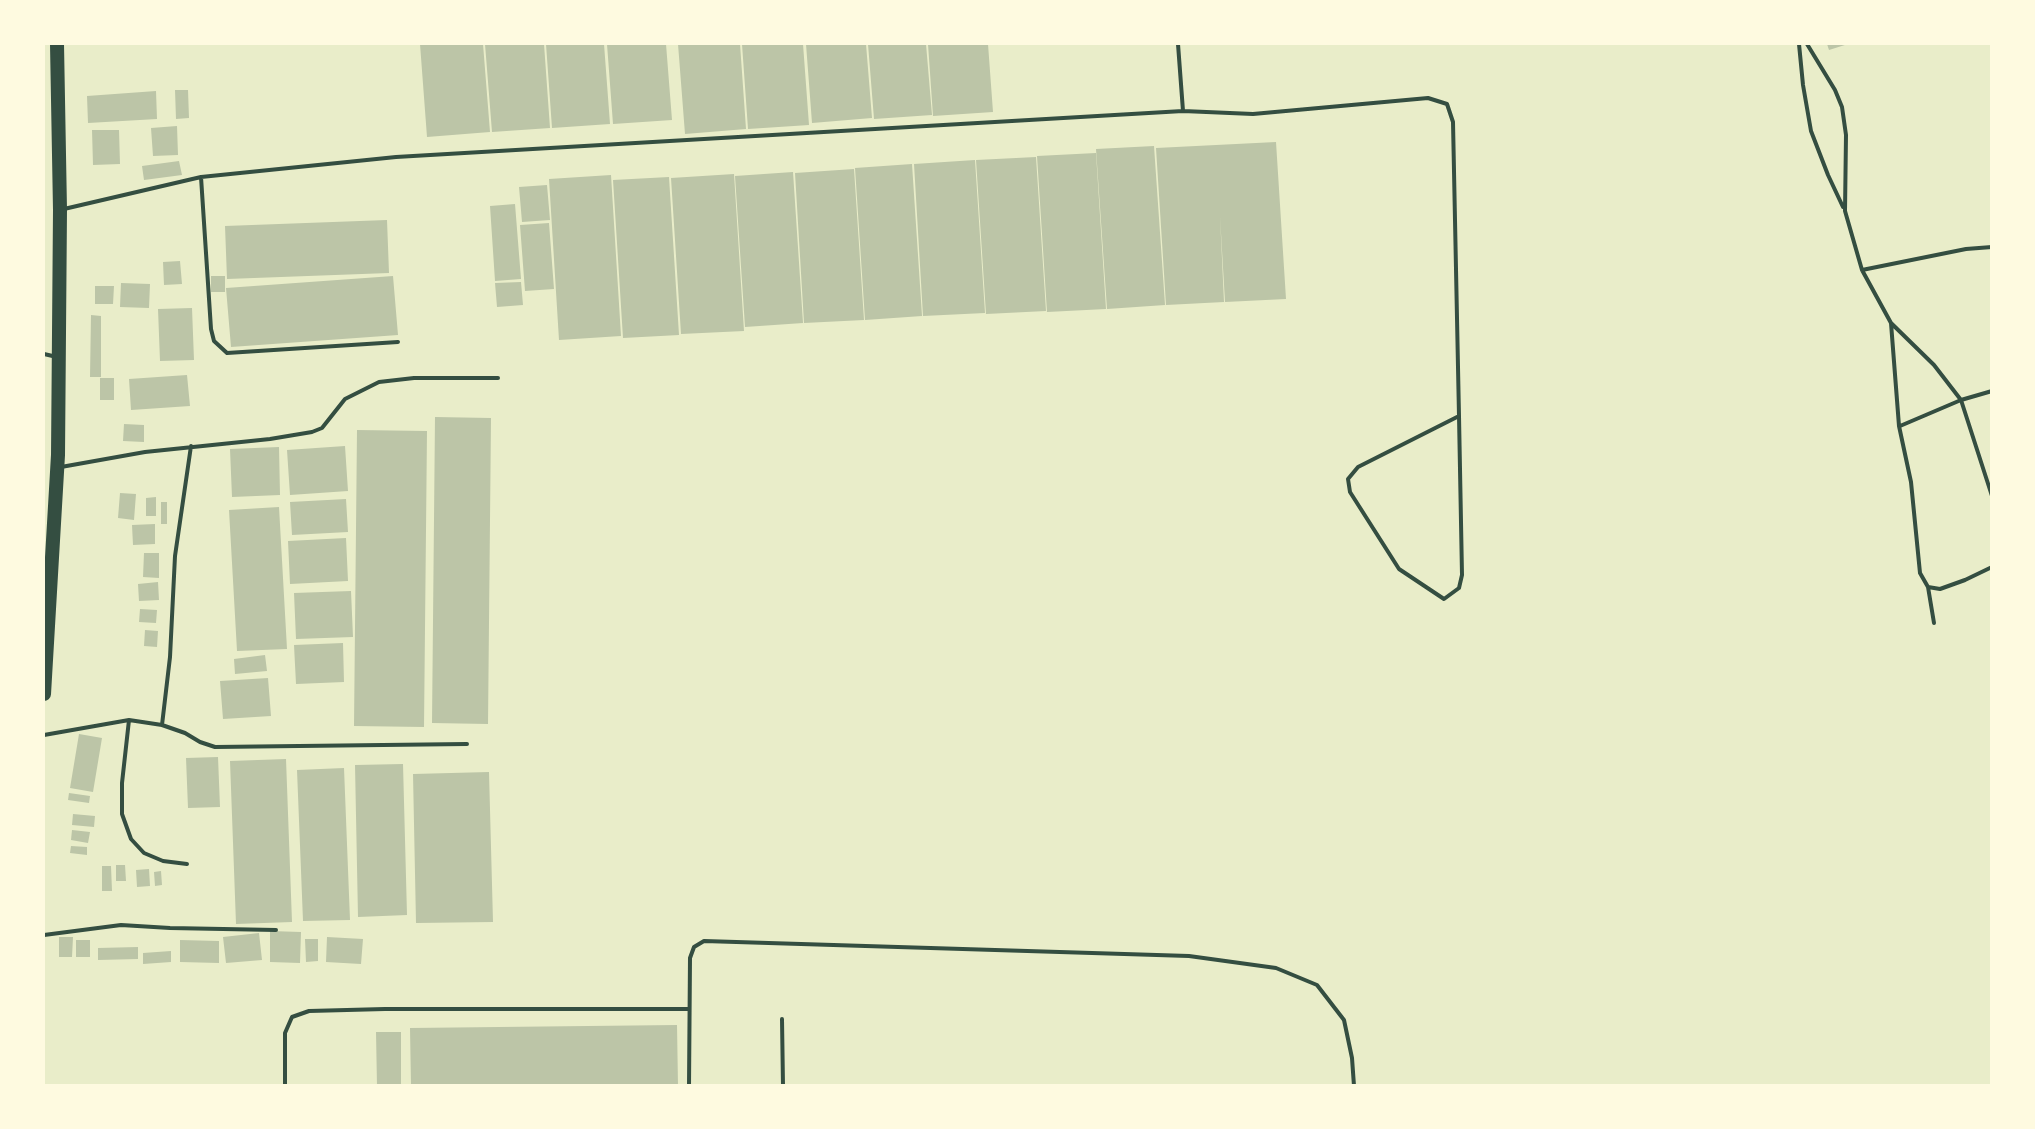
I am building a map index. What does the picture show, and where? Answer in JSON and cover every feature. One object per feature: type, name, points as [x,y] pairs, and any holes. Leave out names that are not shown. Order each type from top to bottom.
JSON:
[{"type":"highway","points":[[44,694],[46,626],[57,468],[50,356],[60,210],[57,44]]},
{"type":"lane","points":[[1178,44],[1183,111]]},
{"type":"lane","points":[[1799,44],[1811,131],[1845,211],[1862,270],[1891,323],[1934,365],[1961,400],[1992,496]]},
{"type":"lane","points":[[1807,44],[1835,90],[1842,107],[1846,135],[1845,211]]},
{"type":"lane","points":[[60,210],[201,177],[406,156],[1183,111],[1253,114],[1428,98],[1447,104],[1453,122],[1460,416],[1462,575],[1460,588],[1444,599],[1399,569],[1350,492],[1348,479],[1358,467],[1460,416]]},
{"type":"lane","points":[[201,177],[211,329],[214,341],[227,353],[398,342]]},
{"type":"lane","points":[[1862,270],[1966,249],[1992,247]]},
{"type":"lane","points":[[1891,323],[1899,426],[1911,482],[1920,573],[1928,587],[1934,623]]},
{"type":"lane","points":[[57,468],[145,452],[270,439],[312,432],[322,428],[345,399],[379,382],[414,378],[498,378]]},
{"type":"lane","points":[[1899,426],[1961,400],[1992,391]]},
{"type":"lane","points":[[162,725],[170,657],[175,556],[191,446]]},
{"type":"lane","points":[[1928,587],[1940,589],[1992,567]]},
{"type":"lane","points":[[129,720],[122,783],[122,814],[131,839],[144,853],[163,861],[187,864]]},
{"type":"lane","points":[[44,735],[129,720],[162,725],[186,733],[200,742],[215,747],[467,744]]},
{"type":"lane","points":[[44,935],[121,925],[276,930]]},
{"type":"lane","points":[[688,1086],[690,958],[694,947],[704,940],[1189,956],[1276,968],[1317,985],[1344,1020],[1352,1058],[1354,1086]]},
{"type":"lane","points":[[285,1086],[285,1033],[292,1017],[309,1011],[688,1009]]},
{"type":"lane","points":[[782,1019],[783,1086]]},
{"type":"building","points":[[420,44],[483,44],[490,132],[427,137]]},
{"type":"building","points":[[485,44],[544,44],[550,128],[492,132]]},
{"type":"building","points":[[546,44],[604,44],[610,124],[552,128]]},
{"type":"building","points":[[607,44],[666,44],[672,120],[613,124]]},
{"type":"building","points":[[678,44],[740,44],[746,129],[685,134]]},
{"type":"building","points":[[742,44],[803,44],[809,125],[748,129]]},
{"type":"building","points":[[806,44],[866,44],[872,118],[812,123]]},
{"type":"building","points":[[868,44],[926,44],[932,115],[874,119]]},
{"type":"building","points":[[928,44],[988,44],[993,112],[933,116]]},
{"type":"building","points":[[1827,44],[1848,44],[1829,50]]},
{"type":"building","points":[[175,90],[188,90],[189,118],[176,119]]},
{"type":"building","points":[[156,91],[157,119],[88,123],[87,96]]},
{"type":"building","points":[[177,126],[178,155],[153,156],[151,128]]},
{"type":"building","points":[[92,130],[119,130],[120,164],[93,165]]},
{"type":"building","points":[[1276,142],[1286,299],[1225,302],[1220,216],[1224,302],[1166,305],[1156,148]]},
{"type":"building","points":[[1154,146],[1165,305],[1107,309],[1096,149]]},
{"type":"building","points":[[1096,153],[1106,309],[1047,312],[1037,156]]},
{"type":"building","points":[[1036,157],[1046,311],[986,314],[976,160]]},
{"type":"building","points":[[975,160],[985,313],[923,316],[914,164]]},
{"type":"building","points":[[179,161],[182,175],[144,180],[142,166]]},
{"type":"building","points":[[912,164],[922,316],[865,320],[855,168]]},
{"type":"building","points":[[854,169],[864,320],[804,323],[795,173]]},
{"type":"building","points":[[793,172],[803,323],[745,327],[735,176]]},
{"type":"building","points":[[734,174],[744,331],[681,334],[671,178]]},
{"type":"building","points":[[611,175],[621,336],[559,340],[549,179]]},
{"type":"building","points":[[669,177],[679,335],[623,338],[613,180]]},
{"type":"building","points":[[547,185],[550,220],[522,222],[519,187]]},
{"type":"building","points":[[515,204],[521,279],[495,281],[490,206]]},
{"type":"building","points":[[387,220],[389,273],[227,279],[225,226]]},
{"type":"building","points":[[549,223],[554,289],[525,291],[520,225]]},
{"type":"building","points":[[180,261],[182,284],[164,285],[163,262]]},
{"type":"building","points":[[211,276],[225,276],[225,292],[211,292]]},
{"type":"building","points":[[393,276],[398,335],[231,347],[226,288]]},
{"type":"building","points":[[521,282],[523,305],[497,307],[495,283]]},
{"type":"building","points":[[121,283],[150,284],[149,308],[120,307]]},
{"type":"building","points":[[95,286],[114,286],[113,304],[95,304]]},
{"type":"building","points":[[192,308],[194,360],[160,361],[158,309]]},
{"type":"building","points":[[91,315],[101,316],[101,377],[90,377]]},
{"type":"building","points":[[187,375],[190,406],[131,410],[129,379]]},
{"type":"building","points":[[100,378],[114,378],[114,400],[100,400]]},
{"type":"building","points":[[435,417],[491,418],[488,724],[432,723]]},
{"type":"building","points":[[124,424],[144,425],[144,442],[123,441]]},
{"type":"building","points":[[357,430],[427,431],[424,727],[354,726]]},
{"type":"building","points":[[345,446],[348,491],[290,495],[287,450]]},
{"type":"building","points":[[279,447],[280,495],[232,497],[230,449]]},
{"type":"building","points":[[120,493],[136,494],[134,520],[118,518]]},
{"type":"building","points":[[156,497],[156,516],[146,516],[146,498]]},
{"type":"building","points":[[346,499],[348,532],[292,535],[290,502]]},
{"type":"building","points":[[161,502],[167,502],[167,524],[161,524]]},
{"type":"building","points":[[279,507],[287,649],[237,651],[229,510]]},
{"type":"building","points":[[155,524],[155,544],[133,545],[132,525]]},
{"type":"building","points":[[346,538],[348,581],[290,584],[288,541]]},
{"type":"building","points":[[144,553],[159,553],[159,578],[143,577]]},
{"type":"building","points":[[158,582],[159,600],[139,601],[138,584]]},
{"type":"building","points":[[351,591],[353,637],[296,639],[294,593]]},
{"type":"building","points":[[140,609],[157,610],[156,623],[139,622]]},
{"type":"building","points":[[145,630],[158,631],[157,647],[144,646]]},
{"type":"building","points":[[343,643],[344,682],[296,684],[294,645]]},
{"type":"building","points":[[265,655],[267,671],[235,674],[234,659]]},
{"type":"building","points":[[268,678],[271,716],[223,719],[220,681]]},
{"type":"building","points":[[79,734],[102,738],[93,792],[70,788]]},
{"type":"building","points":[[218,757],[220,807],[188,808],[186,758]]},
{"type":"building","points":[[286,759],[292,922],[236,924],[230,761]]},
{"type":"building","points":[[403,764],[407,915],[358,917],[355,765]]},
{"type":"building","points":[[344,768],[350,920],[303,921],[297,770]]},
{"type":"building","points":[[489,772],[493,922],[416,923],[413,774]]},
{"type":"building","points":[[69,793],[90,796],[89,803],[68,800]]},
{"type":"building","points":[[73,814],[95,816],[94,827],[72,825]]},
{"type":"building","points":[[72,830],[90,832],[88,843],[71,840]]},
{"type":"building","points":[[71,846],[87,847],[87,855],[70,853]]},
{"type":"building","points":[[116,865],[125,865],[126,881],[116,881]]},
{"type":"building","points":[[102,866],[111,866],[112,891],[102,891]]},
{"type":"building","points":[[149,869],[150,886],[137,887],[136,870]]},
{"type":"building","points":[[161,871],[162,885],[155,886],[154,872]]},
{"type":"building","points":[[270,931],[301,932],[300,963],[270,962]]},
{"type":"building","points":[[259,933],[262,960],[226,963],[223,937]]},
{"type":"building","points":[[59,937],[73,937],[72,957],[59,957]]},
{"type":"building","points":[[327,937],[363,939],[361,964],[326,962]]},
{"type":"building","points":[[305,939],[318,939],[318,961],[306,962]]},
{"type":"building","points":[[76,940],[90,940],[90,957],[76,957]]},
{"type":"building","points":[[180,940],[219,941],[219,963],[180,962]]},
{"type":"building","points":[[138,947],[138,959],[98,960],[98,948]]},
{"type":"building","points":[[171,951],[171,962],[143,964],[143,953]]},
{"type":"building","points":[[677,1025],[678,1086],[411,1086],[410,1028]]},
{"type":"building","points":[[376,1032],[401,1032],[401,1086],[377,1086]]}]
